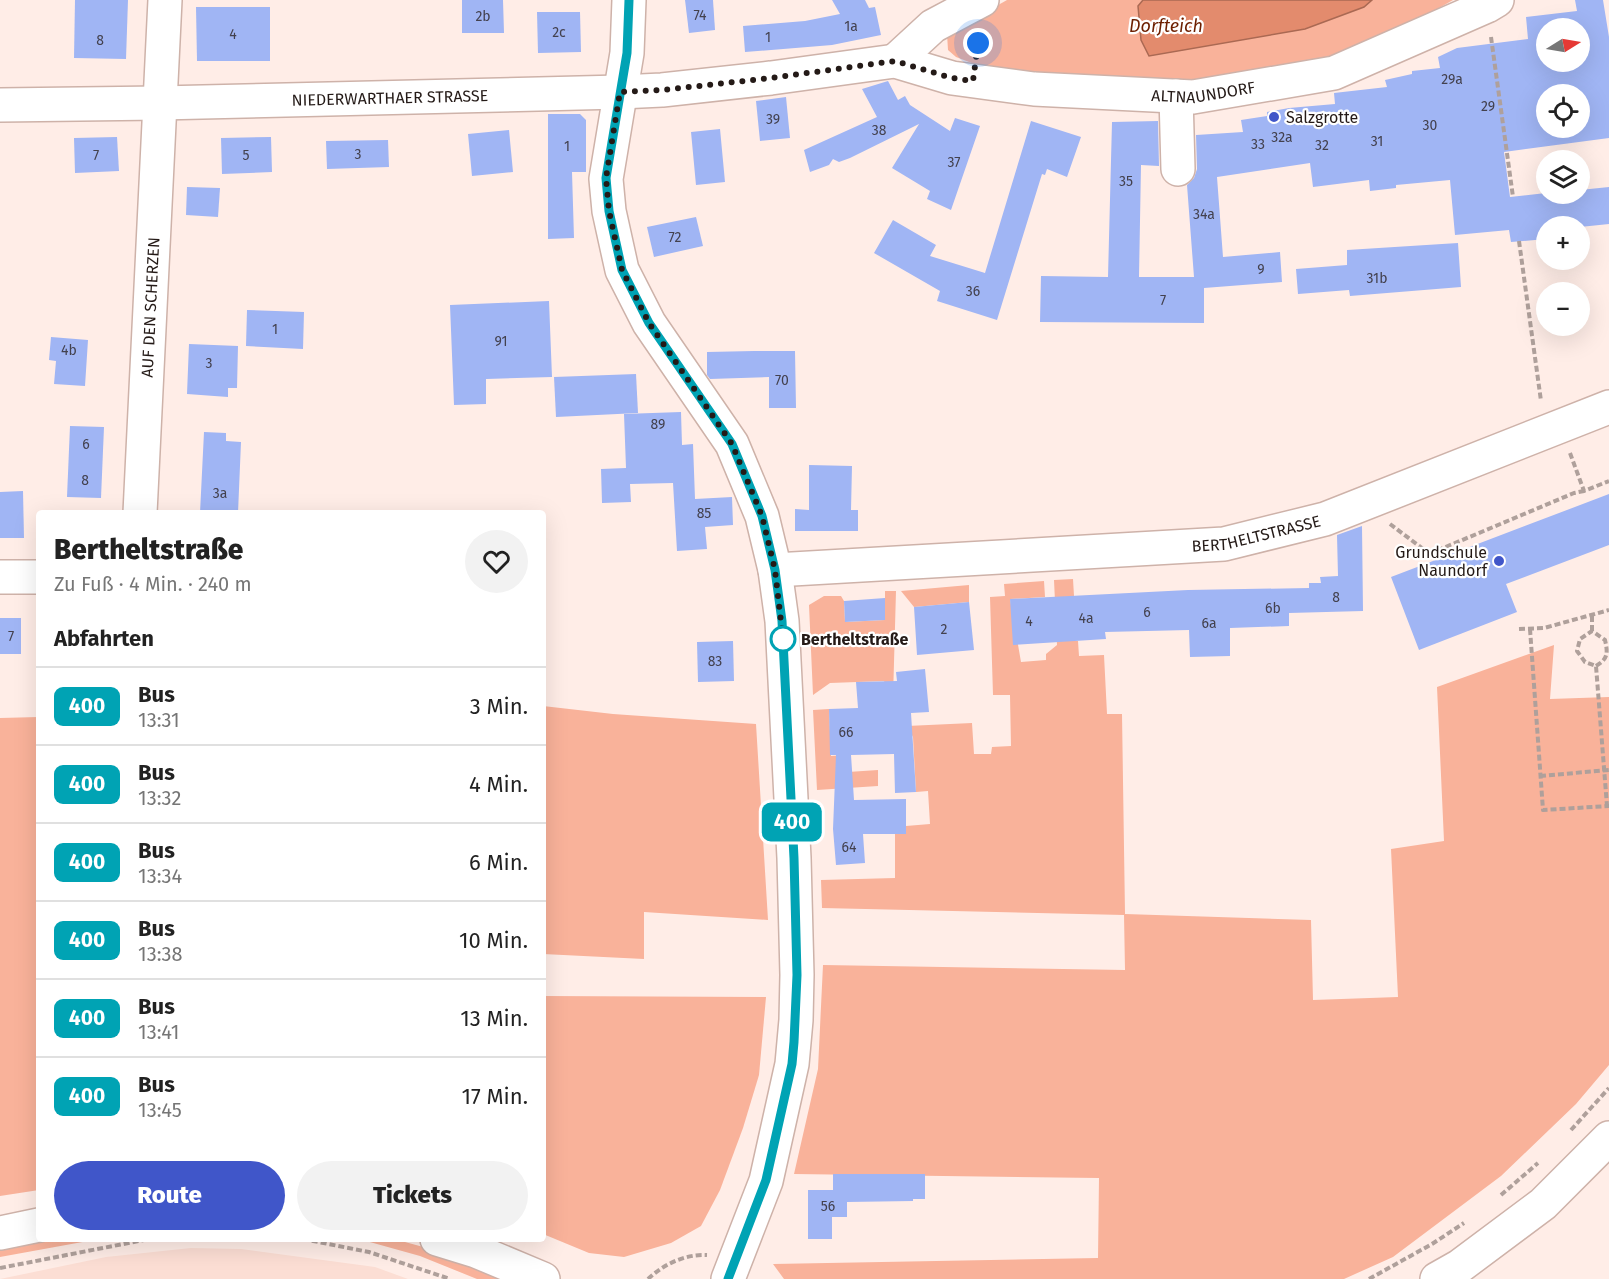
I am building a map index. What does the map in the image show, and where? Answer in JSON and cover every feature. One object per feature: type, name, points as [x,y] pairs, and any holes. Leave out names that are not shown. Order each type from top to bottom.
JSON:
[{"type":"street","points":[[160,103],[165,0]]},
{"type":"street","points":[[629,0],[627,53],[606,178],[609,211],[622,270],[649,323],[732,444],[762,516],[775,570],[782,621],[794,858],[796,1020],[792,1064],[766,1180],[728,1279]]},
{"type":"street","name":"ALTNAUNDORF","points":[[620,92],[662,90],[771,78],[895,61],[952,78],[1034,89],[1193,97],[1334,73],[1492,3]]},
{"type":"street","points":[[895,61],[933,26],[972,4]]},
{"type":"street","name":"NIEDERWARTHAER STRASSE","points":[[0,105],[620,92]]},
{"type":"street","points":[[1176,96],[1178,169]]},
{"type":"street","name":"AUF DEN SCHERZEN","points":[[140,510],[160,103]]},
{"type":"street","name":"BERTHELTSTRASSE","points":[[775,570],[1224,544],[1324,519],[1609,407]]},
{"type":"street","points":[[0,577],[36,577]]},
{"type":"street","points":[[1437,1279],[1460,1266],[1543,1204],[1609,1138]]},
{"type":"street","points":[[0,1233],[36,1227]]},
{"type":"street","points":[[447,1242],[476,1251],[543,1279]]},
{"type":"path","points":[[1492,3],[1513,197]]},
{"type":"path","points":[[972,4],[978,43],[973,81]]},
{"type":"path","points":[[1519,241],[1552,429],[1584,491]]},
{"type":"path","points":[[1429,554],[1609,481]]},
{"type":"path","points":[[1377,498],[1382,519],[1435,558]]},
{"type":"path","points":[[1519,630],[1544,628],[1609,610]]},
{"type":"path","points":[[1592,616],[1592,631]]},
{"type":"path","points":[[1530,629],[1543,810],[1608,806],[1607,770],[1596,666]]},
{"type":"path","points":[[1592,631],[1605,640],[1608,646],[1605,661],[1596,666],[1585,662],[1577,651],[1580,639],[1592,631]]},
{"type":"path","points":[[1540,776],[1607,770]]},
{"type":"path","points":[[1566,1136],[1609,1088]]},
{"type":"path","points":[[1497,1199],[1541,1160]]},
{"type":"path","points":[[1369,1279],[1432,1244],[1469,1219]]},
{"type":"path","points":[[0,1268],[134,1242]]},
{"type":"path","points":[[318,1242],[369,1252],[450,1279]]},
{"type":"shaded area","points":[[1007,0],[1453,0],[1373,46],[1315,64],[1206,79],[1070,79],[990,70],[956,57],[948,50],[947,34]]},
{"type":"shaded area","points":[[1073,579],[1074,596],[1070,641],[1078,641],[1079,656],[1104,655],[1107,714],[1122,714],[1125,914],[1311,920],[1313,1000],[1398,997],[1391,849],[1444,841],[1437,687],[1554,645],[1550,699],[1609,697],[1609,1065],[1576,1104],[1501,1176],[1393,1257],[1344,1279],[784,1279],[773,1264],[1098,1258],[1099,1178],[794,1174],[818,1069],[823,965],[1125,970],[1124,915],[822,908],[821,880],[895,878],[895,834],[906,834],[906,826],[930,824],[928,791],[916,792],[913,737],[907,726],[972,723],[974,754],[991,754],[992,747],[1011,746],[1010,695],[993,695],[990,597],[1005,596],[1004,584],[1044,581],[1045,597],[1010,599],[1021,662],[1046,660],[1046,654],[1057,645],[1054,580]]},
{"type":"shaded area","points":[[969,585],[969,602],[914,607],[901,591]]},
{"type":"shaded area","points":[[885,591],[896,591],[893,698],[884,681],[830,683],[813,695],[809,605],[824,596],[841,596],[844,601],[845,622],[885,620]]},
{"type":"shaded area","points":[[546,706],[613,714],[756,724],[768,920],[644,912],[644,959],[546,954]]},
{"type":"shaded area","points":[[829,709],[831,756],[847,755],[848,772],[878,770],[878,786],[817,790],[813,710]]},
{"type":"shaded area","points":[[36,717],[36,1190],[0,1196],[0,718]]},
{"type":"shaded area","points":[[546,996],[766,997],[759,1075],[743,1128],[720,1190],[701,1226],[671,1243],[624,1257],[589,1253],[546,1235]]},
{"type":"shaded area","points":[[36,1240],[36,1242],[82,1242],[0,1257],[0,1247]]},
{"type":"shaded area","points":[[370,1242],[405,1242],[427,1248],[507,1279],[477,1279],[420,1256]]},
{"type":"shaded area","points":[[191,1248],[241,1249],[375,1267],[408,1279],[0,1279],[106,1257]]},
{"type":"water","name":"Dorfteich","points":[[1143,0],[1372,0],[1364,7],[1305,29],[1149,56],[1141,40],[1138,6]]},
{"type":"building","points":[[75,0],[128,0],[126,59],[74,58]]},
{"type":"building","points":[[462,0],[503,0],[504,33],[462,33]]},
{"type":"building","points":[[685,0],[713,0],[715,30],[689,33]]},
{"type":"building","points":[[832,0],[865,0],[869,8],[875,7],[881,35],[832,45],[745,52],[743,26],[805,21],[840,14]]},
{"type":"building","points":[[1575,0],[1603,0],[1609,37],[1609,138],[1504,152],[1510,197],[1536,194],[1536,204],[1590,204],[1590,189],[1609,187],[1609,224],[1590,226],[1590,216],[1536,216],[1536,240],[1511,242],[1509,230],[1455,235],[1450,180],[1396,185],[1396,188],[1370,191],[1369,180],[1313,187],[1310,163],[1217,177],[1223,257],[1280,252],[1282,282],[1204,288],[1204,323],[1040,322],[1041,276],[1108,277],[1112,122],[1158,121],[1159,166],[1141,165],[1139,277],[1194,277],[1187,185],[1194,178],[1197,169],[1196,135],[1243,132],[1241,120],[1267,116],[1267,112],[1289,108],[1335,104],[1334,93],[1387,87],[1385,80],[1412,74],[1412,71],[1440,68],[1438,57],[1457,48],[1528,39],[1526,17],[1577,11]]},
{"type":"building","points":[[196,7],[270,7],[270,61],[197,61]]},
{"type":"building","points":[[537,12],[580,12],[581,52],[538,53]]},
{"type":"building","points":[[888,81],[898,100],[905,96],[910,105],[950,131],[955,118],[980,126],[951,210],[927,199],[930,191],[892,168],[919,124],[850,158],[839,162],[833,159],[829,165],[810,172],[804,150],[877,117],[862,89]]},
{"type":"building","points":[[786,97],[790,138],[760,141],[756,101]]},
{"type":"building","points":[[548,114],[580,114],[586,120],[586,172],[572,172],[574,238],[548,239]]},
{"type":"building","points":[[1031,121],[1081,137],[1067,177],[1047,169],[1045,175],[1042,174],[997,320],[937,301],[940,291],[874,253],[893,220],[936,245],[930,256],[985,273]]},
{"type":"building","points":[[720,129],[725,182],[696,185],[691,132]]},
{"type":"building","points":[[509,130],[513,172],[472,176],[468,134]]},
{"type":"building","points":[[117,137],[119,171],[75,173],[74,138]]},
{"type":"building","points":[[271,137],[272,172],[222,174],[221,138]]},
{"type":"building","points":[[388,140],[389,167],[327,169],[326,141]]},
{"type":"building","points":[[187,187],[220,188],[218,217],[186,215]]},
{"type":"building","points":[[696,217],[703,246],[654,257],[647,227]]},
{"type":"building","points":[[1458,243],[1461,287],[1350,296],[1349,290],[1298,294],[1296,269],[1347,265],[1347,250]]},
{"type":"building","points":[[549,301],[552,377],[486,379],[486,404],[454,405],[450,305]]},
{"type":"building","points":[[247,310],[304,312],[303,349],[246,346]]},
{"type":"building","points":[[51,337],[88,340],[85,386],[54,384],[56,361],[49,360]]},
{"type":"building","points":[[189,344],[238,346],[237,388],[228,388],[228,397],[187,394]]},
{"type":"building","points":[[795,351],[796,408],[769,408],[769,377],[710,379],[707,375],[707,352]]},
{"type":"building","points":[[636,374],[638,413],[556,417],[554,377]]},
{"type":"building","points":[[681,412],[682,445],[693,444],[695,499],[732,497],[733,525],[705,527],[707,549],[677,551],[673,483],[630,484],[631,502],[602,503],[601,469],[626,468],[624,414]]},
{"type":"building","points":[[70,426],[104,427],[101,498],[67,497]]},
{"type":"building","points":[[204,432],[226,433],[226,441],[241,442],[238,510],[200,510]]},
{"type":"building","points":[[809,465],[852,466],[851,510],[858,510],[858,531],[795,531],[795,509],[809,510]]},
{"type":"building","points":[[23,491],[24,538],[0,538],[0,492]]},
{"type":"building","name":"Grundschule Naundorf","points":[[1609,494],[1609,545],[1506,584],[1517,612],[1419,650],[1391,577]]},
{"type":"building","points":[[1362,526],[1363,611],[1289,613],[1289,626],[1230,628],[1230,656],[1190,657],[1189,630],[1105,632],[1106,639],[1013,645],[1010,599],[1188,590],[1309,588],[1309,583],[1321,583],[1320,577],[1338,576],[1337,535]]},
{"type":"building","points":[[885,598],[885,620],[845,622],[844,601]]},
{"type":"building","points":[[969,602],[974,650],[917,655],[914,607]]},
{"type":"building","points":[[0,618],[21,618],[21,654],[0,654]]},
{"type":"building","points":[[733,641],[734,681],[698,682],[697,642]]},
{"type":"building","points":[[925,669],[929,712],[911,713],[916,792],[895,793],[894,754],[851,755],[854,800],[906,799],[906,834],[863,834],[865,863],[836,865],[833,829],[836,755],[830,755],[829,709],[858,708],[856,682],[897,681],[896,672]]},
{"type":"building","points":[[833,1174],[925,1174],[925,1199],[847,1202],[847,1217],[832,1217],[832,1239],[808,1239],[808,1190],[833,1190]]},
{"type":"bus line","name":"400","points":[[629,0],[627,53],[606,178],[609,211],[622,270],[649,323],[732,444],[762,516],[775,570],[782,621],[794,858],[796,1020],[792,1064],[766,1180],[728,1279]]},
{"type":"place","name":"Salzgrotte","points":[[1274,117]]},
{"type":"place","name":"Grundschule Naundorf","points":[[1499,561]]},
{"type":"place","name":"Bertheltstraße","points":[[783,639]]},
{"type":"route","points":[[783,639],[775,570],[762,516],[732,444],[649,323],[622,270],[609,211],[606,178],[620,92],[662,90],[771,78],[895,61],[952,78],[973,81],[978,43]]}]
